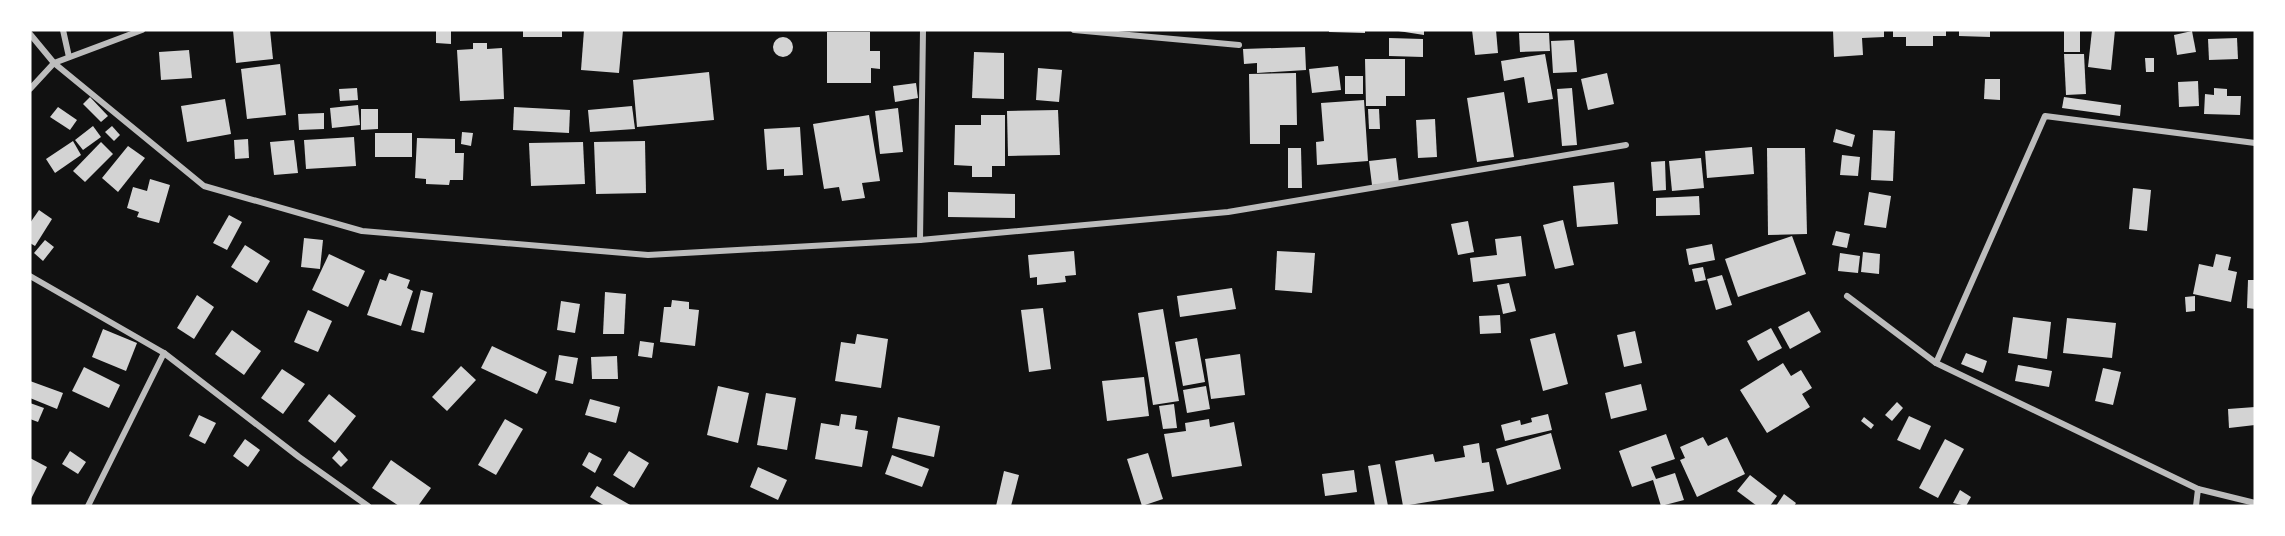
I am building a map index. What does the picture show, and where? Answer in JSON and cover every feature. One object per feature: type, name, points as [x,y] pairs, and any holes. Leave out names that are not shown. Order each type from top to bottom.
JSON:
[{"type":"street","points":[[63,30],[69,57]]},
{"type":"street","points":[[30,89],[54,63],[142,30]]},
{"type":"street","points":[[920,240],[922,30]]},
{"type":"street","points":[[1074,30],[1239,45]]},
{"type":"street","points":[[30,34],[54,63],[204,186],[362,231],[648,255],[920,240],[1228,212],[1626,145]]},
{"type":"street","points":[[1936,363],[2045,116],[2255,143]]},
{"type":"street","points":[[30,276],[164,353],[299,457],[368,506]]},
{"type":"street","points":[[1847,296],[1936,363],[2198,489],[2255,503]]},
{"type":"street","points":[[88,506],[164,353]]},
{"type":"street","points":[[2196,506],[2198,489]]},
{"type":"building","points":[[233,30],[270,30],[273,59],[236,63]]},
{"type":"building","points":[[436,30],[451,30],[451,44],[436,43]]},
{"type":"building","points":[[523,30],[562,30],[562,37],[523,37]]},
{"type":"building","points":[[584,30],[623,30],[619,73],[581,70]]},
{"type":"building","points":[[1329,30],[1365,30],[1365,33],[1329,32]]},
{"type":"building","points":[[1392,30],[1424,30],[1424,35]]},
{"type":"building","points":[[1472,30],[1496,30],[1498,53],[1475,55]]},
{"type":"building","points":[[1833,30],[1884,30],[1884,37],[1862,38],[1863,55],[1834,57]]},
{"type":"building","points":[[1893,30],[1946,30],[1946,36],[1933,36],[1933,46],[1906,46],[1906,37],[1893,37]]},
{"type":"building","points":[[1959,30],[1990,30],[1990,37],[1959,36]]},
{"type":"building","points":[[2064,30],[2080,30],[2080,52],[2064,52]]},
{"type":"building","points":[[2092,30],[2115,30],[2111,70],[2088,67]]},
{"type":"building","points":[[2192,31],[2196,52],[2177,55],[2174,35]]},
{"type":"building","points":[[827,32],[870,32],[870,51],[880,51],[880,69],[871,68],[871,83],[827,83]]},
{"type":"building","points":[[1519,33],[1549,33],[1550,51],[1520,52]]},
{"type":"building","points":[[783,37],[790,40],[793,47],[790,54],[783,57],[776,54],[773,47],[776,40]]},
{"type":"building","points":[[1389,38],[1423,39],[1423,57],[1389,56]]},
{"type":"building","points":[[2237,38],[2238,59],[2209,60],[2208,39]]},
{"type":"building","points":[[1574,40],[1577,72],[1553,73],[1551,41]]},
{"type":"building","points":[[473,43],[487,43],[487,49],[502,48],[504,99],[460,101],[457,50],[473,49]]},
{"type":"building","points":[[1305,47],[1306,70],[1257,73],[1257,63],[1244,64],[1243,49]]},
{"type":"building","points":[[189,50],[192,78],[161,80],[159,52]]},
{"type":"building","points":[[974,52],[1004,53],[1004,99],[972,98]]},
{"type":"building","points":[[1545,54],[1553,99],[1528,103],[1524,77],[1504,81],[1501,61]]},
{"type":"building","points":[[2064,54],[2084,54],[2086,94],[2066,95]]},
{"type":"building","points":[[2145,58],[2154,58],[2154,72],[2146,72]]},
{"type":"building","points":[[1365,59],[1405,59],[1405,96],[1386,96],[1386,106],[1366,106]]},
{"type":"building","points":[[280,64],[286,115],[247,119],[241,69]]},
{"type":"building","points":[[1338,66],[1341,90],[1312,93],[1309,69]]},
{"type":"building","points":[[1038,68],[1062,70],[1059,102],[1036,100]]},
{"type":"building","points":[[709,72],[714,120],[637,127],[633,80]]},
{"type":"building","points":[[1296,73],[1297,125],[1280,125],[1280,144],[1250,144],[1249,74]]},
{"type":"building","points":[[1607,73],[1614,104],[1588,110],[1581,79]]},
{"type":"building","points":[[1345,76],[1363,76],[1363,94],[1345,94]]},
{"type":"building","points":[[1985,79],[2000,79],[2000,100],[1984,99]]},
{"type":"building","points":[[2198,81],[2199,106],[2179,107],[2178,82]]},
{"type":"building","points":[[916,83],[918,98],[895,102],[893,86]]},
{"type":"building","points":[[357,88],[358,100],[340,101],[339,89]]},
{"type":"building","points":[[1572,88],[1577,145],[1562,146],[1557,89]]},
{"type":"building","points":[[2214,88],[2227,89],[2227,96],[2241,96],[2240,115],[2204,114],[2205,94],[2214,95]]},
{"type":"building","points":[[1504,92],[1514,157],[1477,162],[1467,98]]},
{"type":"building","points":[[90,97],[108,116],[101,122],[83,104]]},
{"type":"building","points":[[2064,97],[2121,105],[2120,116],[2062,108]]},
{"type":"building","points":[[225,99],[231,134],[187,142],[181,106]]},
{"type":"building","points":[[1364,100],[1368,161],[1317,165],[1316,142],[1324,141],[1321,103]]},
{"type":"building","points":[[358,105],[360,125],[332,128],[330,108]]},
{"type":"building","points":[[632,106],[635,129],[590,132],[588,110]]},
{"type":"building","points":[[58,107],[77,120],[70,130],[50,117]]},
{"type":"building","points":[[514,107],[570,110],[569,133],[513,130]]},
{"type":"building","points":[[898,108],[903,152],[880,154],[875,111]]},
{"type":"building","points":[[361,109],[378,109],[378,129],[361,130]]},
{"type":"building","points":[[1368,109],[1379,109],[1380,129],[1369,129]]},
{"type":"building","points":[[1058,110],[1060,155],[1008,156],[1007,111]]},
{"type":"building","points":[[324,113],[324,129],[299,130],[298,114]]},
{"type":"building","points":[[869,115],[880,181],[862,183],[865,198],[842,201],[839,187],[824,189],[813,124]]},
{"type":"building","points":[[981,115],[1005,115],[1005,166],[992,166],[992,177],[972,177],[972,166],[954,165],[955,125],[981,125]]},
{"type":"building","points":[[1435,119],[1437,157],[1418,158],[1416,120]]},
{"type":"building","points":[[93,126],[101,137],[83,150],[75,140]]},
{"type":"building","points":[[112,126],[120,135],[114,141],[105,132]]},
{"type":"building","points":[[800,127],[803,175],[784,176],[784,169],[767,170],[764,129]]},
{"type":"building","points":[[1836,129],[1855,135],[1852,147],[1833,142]]},
{"type":"building","points":[[1873,130],[1895,131],[1893,181],[1871,180]]},
{"type":"building","points":[[462,132],[473,133],[471,146],[461,144]]},
{"type":"building","points":[[375,133],[412,133],[412,157],[375,157]]},
{"type":"building","points":[[354,137],[356,166],[306,169],[304,140]]},
{"type":"building","points":[[417,138],[455,139],[455,153],[464,153],[463,180],[450,180],[449,185],[426,184],[426,179],[415,178]]},
{"type":"building","points":[[248,139],[249,158],[235,159],[234,140]]},
{"type":"building","points":[[294,140],[298,173],[274,175],[270,142]]},
{"type":"building","points":[[73,141],[81,155],[55,173],[46,159]]},
{"type":"building","points":[[645,141],[646,193],[596,194],[594,142]]},
{"type":"building","points":[[101,142],[113,154],[85,182],[73,171]]},
{"type":"building","points":[[583,142],[585,184],[531,186],[529,143]]},
{"type":"building","points":[[128,146],[145,158],[118,192],[102,178]]},
{"type":"building","points":[[1752,147],[1754,174],[1707,178],[1705,151]]},
{"type":"building","points":[[1288,148],[1301,148],[1302,188],[1288,188]]},
{"type":"building","points":[[1767,148],[1805,148],[1807,234],[1768,235]]},
{"type":"building","points":[[1842,155],[1860,157],[1858,176],[1840,175]]},
{"type":"building","points":[[1396,158],[1399,183],[1372,185],[1369,161]]},
{"type":"building","points":[[1701,158],[1704,188],[1672,191],[1669,161]]},
{"type":"building","points":[[1665,161],[1666,190],[1653,191],[1651,162]]},
{"type":"building","points":[[150,179],[170,185],[159,223],[137,217],[139,212],[127,208],[133,187],[147,191]]},
{"type":"building","points":[[1614,182],[1618,224],[1577,227],[1573,186]]},
{"type":"building","points":[[2133,188],[2151,190],[2147,231],[2129,229]]},
{"type":"building","points":[[948,192],[1015,194],[1015,218],[948,217]]},
{"type":"building","points":[[1869,192],[1891,196],[1886,228],[1864,225]]},
{"type":"building","points":[[1699,196],[1700,215],[1656,216],[1656,198]]},
{"type":"building","points":[[39,210],[52,219],[35,246],[30,243],[30,223]]},
{"type":"building","points":[[229,215],[242,222],[227,250],[213,243]]},
{"type":"building","points":[[1563,220],[1574,265],[1555,269],[1543,225]]},
{"type":"building","points":[[1468,221],[1474,252],[1458,255],[1451,224]]},
{"type":"building","points":[[1836,231],[1850,234],[1847,248],[1832,245]]},
{"type":"building","points":[[1521,236],[1526,276],[1473,282],[1470,258],[1497,255],[1495,239]]},
{"type":"building","points":[[1792,236],[1806,274],[1738,297],[1725,259]]},
{"type":"building","points":[[304,238],[323,240],[320,269],[301,267]]},
{"type":"building","points":[[45,240],[54,247],[43,261],[34,253]]},
{"type":"building","points":[[1712,244],[1715,260],[1689,265],[1686,249]]},
{"type":"building","points":[[245,245],[270,261],[257,283],[231,267]]},
{"type":"building","points":[[1074,251],[1076,275],[1065,276],[1066,282],[1037,285],[1037,277],[1030,278],[1028,255]]},
{"type":"building","points":[[1277,251],[1315,253],[1312,293],[1275,290]]},
{"type":"building","points":[[1863,252],[1880,254],[1879,274],[1861,272]]},
{"type":"building","points":[[1840,253],[1860,256],[1858,273],[1838,271]]},
{"type":"building","points":[[329,254],[365,271],[348,307],[312,290]]},
{"type":"building","points":[[2216,254],[2231,257],[2228,270],[2237,272],[2231,302],[2193,294],[2199,264],[2213,267]]},
{"type":"building","points":[[1703,267],[1706,280],[1695,282],[1692,269]]},
{"type":"building","points":[[389,273],[410,280],[407,288],[413,291],[401,326],[367,315],[380,279],[386,281]]},
{"type":"building","points":[[1722,275],[1732,305],[1716,310],[1707,279]]},
{"type":"building","points":[[2248,280],[2255,280],[2255,309],[2247,308]]},
{"type":"building","points":[[1509,283],[1516,311],[1503,314],[1497,285]]},
{"type":"building","points":[[1232,288],[1236,309],[1180,317],[1177,296]]},
{"type":"building","points":[[421,290],[433,293],[424,333],[411,330]]},
{"type":"building","points":[[605,292],[626,294],[624,334],[603,334]]},
{"type":"building","points":[[197,295],[214,307],[194,339],[177,328]]},
{"type":"building","points":[[2195,296],[2195,311],[2186,312],[2185,297]]},
{"type":"building","points":[[672,300],[689,302],[689,309],[699,310],[695,346],[660,342],[664,307],[671,307]]},
{"type":"building","points":[[561,301],[580,304],[575,333],[557,330]]},
{"type":"building","points":[[1043,308],[1051,369],[1029,372],[1021,310]]},
{"type":"building","points":[[1163,309],[1179,401],[1153,405],[1138,313]]},
{"type":"building","points":[[308,310],[332,321],[318,352],[294,342]]},
{"type":"building","points":[[1809,311],[1821,332],[1790,349],[1778,327]]},
{"type":"building","points":[[1500,315],[1501,333],[1480,334],[1479,316]]},
{"type":"building","points":[[2013,317],[2051,322],[2047,359],[2008,353]]},
{"type":"building","points":[[2067,318],[2116,323],[2112,358],[2063,353]]},
{"type":"building","points":[[1771,328],[1782,348],[1758,361],[1747,341]]},
{"type":"building","points":[[103,329],[137,343],[126,371],[92,357]]},
{"type":"building","points":[[232,330],[261,351],[244,375],[215,354]]},
{"type":"building","points":[[1635,331],[1642,363],[1624,367],[1617,335]]},
{"type":"building","points":[[1555,333],[1568,384],[1543,391],[1530,339]]},
{"type":"building","points":[[857,334],[888,339],[881,388],[835,381],[841,342],[855,344]]},
{"type":"building","points":[[1197,338],[1205,382],[1183,386],[1175,342]]},
{"type":"building","points":[[640,341],[654,343],[652,358],[638,356]]},
{"type":"building","points":[[492,346],[547,372],[537,394],[481,368]]},
{"type":"building","points":[[1966,353],[1987,361],[1983,373],[1961,364]]},
{"type":"building","points":[[1240,354],[1245,395],[1211,399],[1205,359]]},
{"type":"building","points":[[559,355],[578,358],[573,384],[555,380]]},
{"type":"building","points":[[617,356],[618,379],[592,379],[591,357]]},
{"type":"building","points":[[1783,363],[1791,376],[1801,370],[1812,388],[1802,394],[1810,407],[1767,433],[1740,390]]},
{"type":"building","points":[[2018,365],[2052,371],[2049,387],[2015,381]]},
{"type":"building","points":[[461,366],[476,380],[447,411],[432,397]]},
{"type":"building","points":[[84,367],[120,385],[109,408],[72,391]]},
{"type":"building","points":[[2103,368],[2121,372],[2113,405],[2095,401]]},
{"type":"building","points":[[282,369],[305,384],[283,414],[261,398]]},
{"type":"building","points":[[1144,377],[1149,416],[1107,421],[1102,381]]},
{"type":"building","points":[[30,381],[63,393],[57,409],[30,398]]},
{"type":"building","points":[[1641,384],[1647,410],[1611,419],[1605,393]]},
{"type":"building","points":[[718,386],[749,393],[738,443],[707,435]]},
{"type":"building","points":[[1206,386],[1210,409],[1187,413],[1183,390]]},
{"type":"building","points":[[766,393],[796,398],[787,450],[757,445]]},
{"type":"building","points":[[329,394],[356,416],[335,443],[308,421]]},
{"type":"building","points":[[590,399],[620,407],[616,423],[585,415]]},
{"type":"building","points":[[1897,402],[1903,408],[1892,421],[1885,415]]},
{"type":"building","points":[[30,403],[44,408],[38,422],[30,419]]},
{"type":"building","points":[[1174,404],[1177,428],[1163,429],[1159,406]]},
{"type":"building","points":[[2255,407],[2255,425],[2229,428],[2228,409]]},
{"type":"building","points":[[841,414],[857,416],[855,429],[868,431],[862,467],[815,459],[821,423],[839,426]]},
{"type":"building","points":[[1548,414],[1552,430],[1505,441],[1501,425],[1520,420],[1521,425],[1532,422],[1531,418]]},
{"type":"building","points":[[199,415],[216,423],[205,444],[189,436]]},
{"type":"building","points":[[1909,416],[1931,426],[1920,450],[1897,440]]},
{"type":"building","points":[[898,417],[940,426],[934,457],[892,448]]},
{"type":"building","points":[[1864,417],[1874,425],[1871,429],[1861,421]]},
{"type":"building","points":[[505,419],[523,429],[496,475],[478,465]]},
{"type":"building","points":[[1209,419],[1210,427],[1234,422],[1242,466],[1172,477],[1164,434],[1186,431],[1185,423]]},
{"type":"building","points":[[1551,433],[1561,469],[1507,485],[1496,449]]},
{"type":"building","points":[[1666,434],[1675,459],[1651,467],[1656,479],[1675,473],[1684,500],[1661,506],[1653,480],[1632,487],[1619,451]]},
{"type":"building","points":[[1703,437],[1708,446],[1727,437],[1745,474],[1697,497],[1680,460],[1685,458],[1680,447]]},
{"type":"building","points":[[245,439],[260,450],[248,467],[233,456]]},
{"type":"building","points":[[1945,439],[1964,449],[1938,498],[1919,488]]},
{"type":"building","points":[[1479,443],[1482,463],[1489,462],[1494,491],[1403,506],[1395,461],[1433,454],[1435,462],[1465,457],[1463,446]]},
{"type":"building","points":[[339,450],[348,460],[341,467],[332,458]]},
{"type":"building","points":[[70,451],[86,462],[78,474],[62,464]]},
{"type":"building","points":[[629,451],[649,463],[634,488],[613,475]]},
{"type":"building","points":[[589,452],[602,459],[595,473],[582,465]]},
{"type":"building","points":[[1148,453],[1163,499],[1142,506],[1127,459]]},
{"type":"building","points":[[892,455],[929,469],[922,487],[885,474]]},
{"type":"building","points":[[30,458],[47,467],[30,501]]},
{"type":"building","points":[[391,460],[431,488],[418,506],[399,506],[372,488]]},
{"type":"building","points":[[1380,464],[1388,506],[1375,506],[1368,466]]},
{"type":"building","points":[[758,467],[787,480],[778,500],[750,487]]},
{"type":"building","points":[[1354,470],[1357,492],[1325,496],[1322,474]]},
{"type":"building","points":[[1004,471],[1019,475],[1011,506],[996,506]]},
{"type":"building","points":[[1750,475],[1777,496],[1770,506],[1757,506],[1737,491]]},
{"type":"building","points":[[597,486],[632,506],[605,506],[590,497]]},
{"type":"building","points":[[1960,490],[1971,497],[1966,506],[1953,503]]},
{"type":"building","points":[[1784,494],[1796,503],[1794,506],[1776,506]]}]
